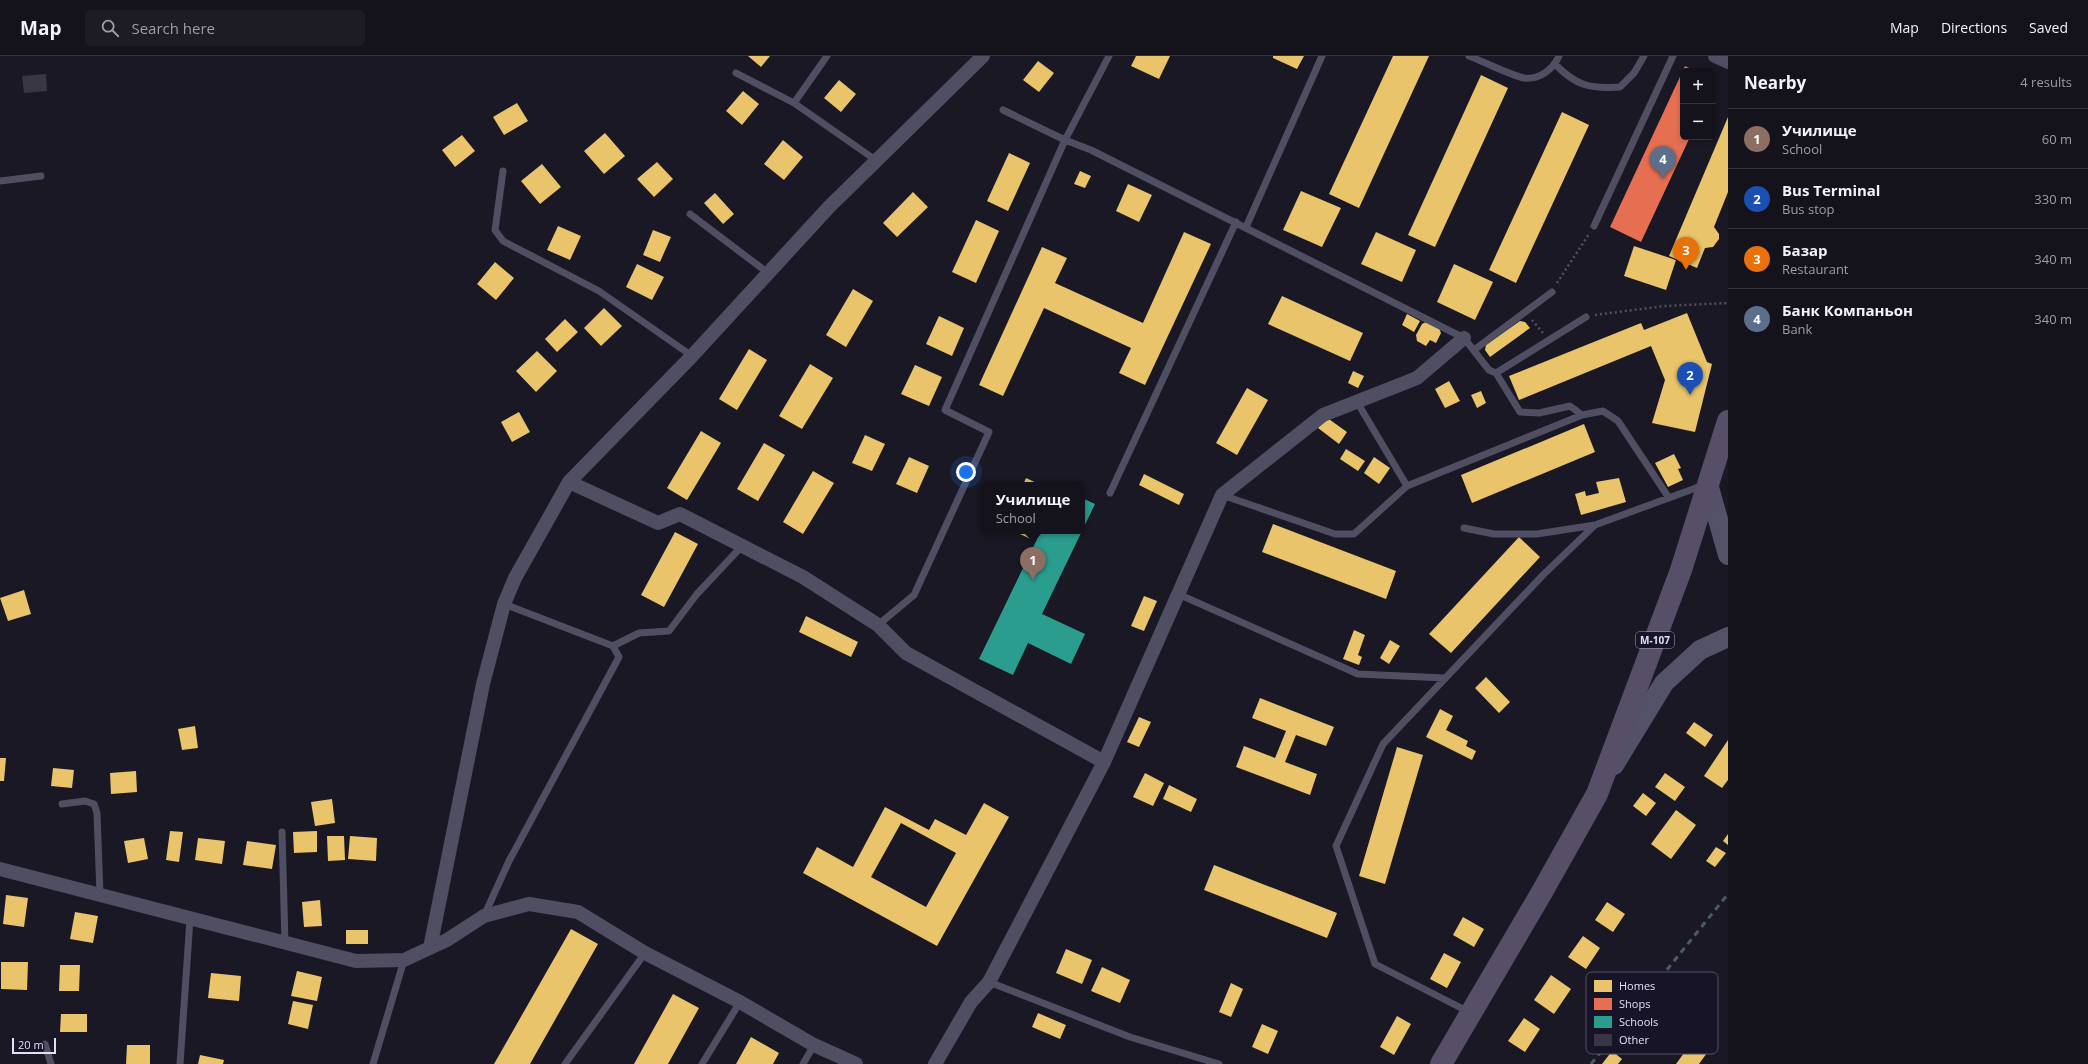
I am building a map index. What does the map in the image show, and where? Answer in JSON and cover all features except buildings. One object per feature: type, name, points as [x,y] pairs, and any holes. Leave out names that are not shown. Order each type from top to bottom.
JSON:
[{"type":"main road","name":"М-107","points":[[1441,1064],[1542,892],[1597,794],[1681,570],[1728,421]]},
{"type":"street","points":[[430,948],[483,684],[504,604],[515,578],[569,482],[692,356],[829,207],[983,56]]},
{"type":"street","points":[[1715,56],[1728,62]]},
{"type":"street","points":[[935,1064],[971,1002],[989,982],[1104,762],[1222,496],[1323,415],[1418,378],[1464,338]]},
{"type":"street","points":[[569,482],[658,523],[680,514],[803,577],[878,624],[906,653],[1104,762]]},
{"type":"street","points":[[1708,484],[1728,555]]},
{"type":"street","points":[[1597,794],[1664,683],[1700,650],[1728,637]]},
{"type":"street","points":[[0,869],[285,944],[356,961],[404,960],[447,940],[484,916],[529,904],[578,912],[645,953],[740,1002],[814,1045],[856,1064]]},
{"type":"lane","points":[[794,103],[827,56]]},
{"type":"lane","points":[[878,624],[914,595],[989,432],[945,410],[1065,140],[1109,56]]},
{"type":"lane","points":[[1246,227],[1322,56]]},
{"type":"lane","points":[[1469,56],[1525,78],[1544,74],[1556,64],[1559,56]]},
{"type":"lane","points":[[1556,64],[1569,79],[1598,89],[1620,88],[1634,73],[1644,56]]},
{"type":"lane","points":[[1594,226],[1673,56]]},
{"type":"lane","points":[[736,73],[794,103],[877,161]]},
{"type":"lane","points":[[1003,110],[1065,140],[1091,150],[1464,338],[1489,370],[1496,373],[1520,412],[1539,413],[1570,406],[1582,415]]},
{"type":"lane","points":[[503,171],[495,230],[503,241],[599,291],[692,356]]},
{"type":"lane","points":[[0,182],[41,176]]},
{"type":"lane","points":[[690,214],[768,273]]},
{"type":"lane","points":[[1110,493],[1236,222]]},
{"type":"lane","points":[[1474,350],[1552,292]]},
{"type":"lane","points":[[1496,373],[1586,317]]},
{"type":"lane","points":[[1357,402],[1407,486]]},
{"type":"lane","points":[[1222,496],[1335,534],[1354,534],[1407,486],[1582,415],[1603,411],[1618,421],[1669,498]]},
{"type":"lane","points":[[1464,528],[1494,534],[1537,534],[1595,525],[1708,484]]},
{"type":"lane","points":[[1471,1013],[1375,964],[1336,846],[1382,744],[1543,575],[1595,525]]},
{"type":"lane","points":[[613,646],[639,633],[669,631],[697,594],[742,546]]},
{"type":"lane","points":[[1178,594],[1358,674],[1445,678]]},
{"type":"lane","points":[[484,916],[509,861],[619,657],[613,646],[504,604]]},
{"type":"lane","points":[[62,804],[85,801],[94,804],[97,813],[100,895]]},
{"type":"lane","points":[[282,832],[285,944]]},
{"type":"lane","points":[[180,1064],[190,919]]},
{"type":"lane","points":[[565,1064],[645,953]]},
{"type":"lane","points":[[373,1064],[404,960]]},
{"type":"lane","points":[[989,982],[1130,1037],[1219,1064]]},
{"type":"lane","points":[[702,1064],[740,1002]]},
{"type":"lane","points":[[45,1044],[51,1064]]},
{"type":"lane","points":[[803,1064],[814,1045]]},
{"type":"path","points":[[1552,292],[1594,226]]},
{"type":"path","points":[[1586,317],[1664,306],[1728,303]]},
{"type":"path","points":[[1525,312],[1548,340]]},
{"type":"railway","points":[[1665,972],[1728,894]]},
{"type":"railway","points":[[1591,1064],[1599,1054]]},
{"type":"place","name":"Банк Компаньон","points":[[1663,179]]},
{"type":"place","name":"Базар","points":[[1686,270]]},
{"type":"place","name":"Bus Terminal","points":[[1690,395]]},
{"type":"place","name":"Училище","points":[[1033,580]]}]
